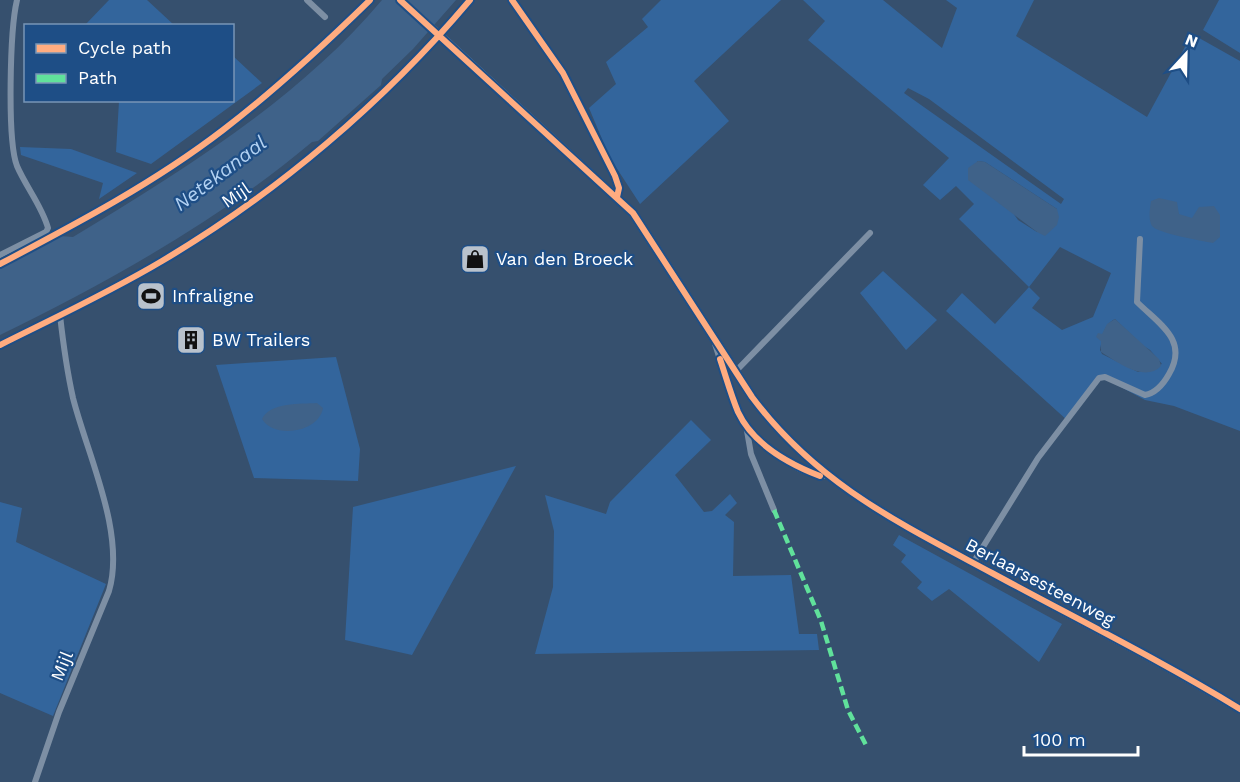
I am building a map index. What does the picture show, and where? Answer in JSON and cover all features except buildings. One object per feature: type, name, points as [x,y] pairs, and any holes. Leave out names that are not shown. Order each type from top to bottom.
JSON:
[{"type":"street","points":[[0,255],[46,232],[46,223],[16,164],[14,149],[13,23],[17,0]]},
{"type":"street","points":[[307,0],[325,17]]},
{"type":"street","name":"Berlaarsesteenweg","points":[[400,0],[617,197],[646,231],[712,337],[772,423],[827,477],[876,509],[1240,709]]},
{"type":"street","name":"Mijl","points":[[0,345],[161,262],[256,200],[348,123],[419,58],[470,0]]},
{"type":"street","points":[[512,0],[563,73],[615,176],[619,188],[617,197]]},
{"type":"street","points":[[735,372],[870,233]]},
{"type":"street","points":[[0,264],[53,237]]},
{"type":"street","name":"Berlaarsesteenweg","points":[[973,563],[1038,458],[1099,378],[1105,377],[1145,395],[1157,389],[1172,369],[1177,358],[1173,339],[1137,302],[1140,239]]},
{"type":"street","name":"Mijl","points":[[35,782],[59,712],[109,591],[113,572],[112,546],[104,504],[73,396],[60,315]]},
{"type":"street","name":"Berlaarsesteenweg","points":[[712,337],[733,399],[746,424],[775,453],[796,467],[827,477]]},
{"type":"street","name":"Berlaarsesteenweg","points":[[746,424],[751,454],[774,510]]},
{"type":"shaded area","points":[[109,0],[147,0],[173,24],[86,24]]},
{"type":"shaded area","points":[[661,0],[781,0],[694,81],[729,121],[640,204],[610,158],[589,108],[616,84],[606,62],[648,27],[642,19]]},
{"type":"shaded area","points":[[803,0],[883,0],[942,48],[957,8],[946,0],[1034,0],[1016,36],[1147,117],[1192,34],[1240,61],[1240,431],[1174,406],[1145,400],[1106,379],[1100,380],[1068,421],[946,311],[962,293],[995,324],[1029,287],[959,219],[974,204],[956,186],[940,200],[923,185],[949,158],[808,40],[825,21]],"holes":[[[908,88],[929,99],[1064,199],[1061,204],[904,93]],[[977,161],[985,162],[1057,209],[1037,232],[1018,220]],[[1060,247],[1111,273],[1093,317],[1062,330],[1032,308],[1040,298],[1029,287]],[[1115,319],[1150,350],[1162,364],[1138,372],[1102,354],[1100,350],[1105,328]]]},
{"type":"shaded area","points":[[1219,0],[1240,0],[1240,53],[1203,30]]},
{"type":"shaded area","points":[[234,57],[262,83],[151,164],[116,152],[119,102],[234,102]]},
{"type":"shaded area","points":[[20,147],[71,149],[137,173],[99,199],[103,183],[21,155]]},
{"type":"shaded area","points":[[883,271],[937,320],[906,350],[860,293]]},
{"type":"shaded area","points":[[336,357],[360,449],[358,481],[254,478],[216,365]]},
{"type":"shaded area","points":[[691,420],[711,440],[675,475],[704,512],[712,511],[730,494],[737,503],[725,515],[734,522],[733,576],[791,575],[799,634],[817,634],[819,650],[535,654],[553,587],[554,531],[545,495],[606,514],[610,502]]},
{"type":"shaded area","points":[[516,466],[412,655],[345,640],[353,507]]},
{"type":"shaded area","points":[[0,502],[22,508],[16,542],[106,584],[53,716],[0,693]]},
{"type":"shaded area","points":[[899,535],[1062,624],[1039,662],[949,589],[932,601],[917,588],[922,582],[901,562],[906,555],[893,545]]},
{"type":"water","name":"Netekanaal","points":[[382,0],[456,0],[413,49],[382,79],[381,85],[318,141],[312,142],[240,197],[162,248],[81,294],[0,335],[0,268],[60,236],[73,237],[156,186],[237,131],[314,70]]},
{"type":"water","points":[[978,161],[985,162],[1057,209],[1059,217],[1057,225],[1045,236],[1037,232],[968,180],[968,168]]},
{"type":"water","points":[[1159,198],[1177,202],[1179,214],[1192,218],[1199,207],[1214,206],[1220,215],[1220,237],[1213,243],[1156,229],[1150,220],[1150,207],[1151,201]]},
{"type":"water","points":[[1115,319],[1159,359],[1161,366],[1154,371],[1139,372],[1101,352],[1101,341],[1096,337],[1098,333],[1102,334],[1107,324]]},
{"type":"water","points":[[317,403],[323,408],[320,416],[305,428],[285,431],[268,425],[262,419],[272,409],[295,404]]},
{"type":"marked path","points":[[774,510],[821,621],[848,710],[867,747]]},
{"type":"cycle path","points":[[0,264],[114,202],[197,149],[280,83],[370,0]]},
{"type":"cycle path","points":[[400,0],[633,213],[752,397],[777,427],[832,478],[892,518],[1148,656],[1240,709]]},
{"type":"cycle path","points":[[0,345],[162,261],[247,206],[327,143],[365,109],[437,38],[470,0]]},
{"type":"cycle path","points":[[512,0],[563,73],[615,176],[619,188],[617,197]]},
{"type":"cycle path","points":[[720,359],[738,412],[753,434],[784,459],[820,476]]},
{"type":"place","name":"Van den Broeck","points":[[475,259]]},
{"type":"place","name":"Infraligne","points":[[151,296]]},
{"type":"place","name":"BW Trailers","points":[[191,340]]}]
